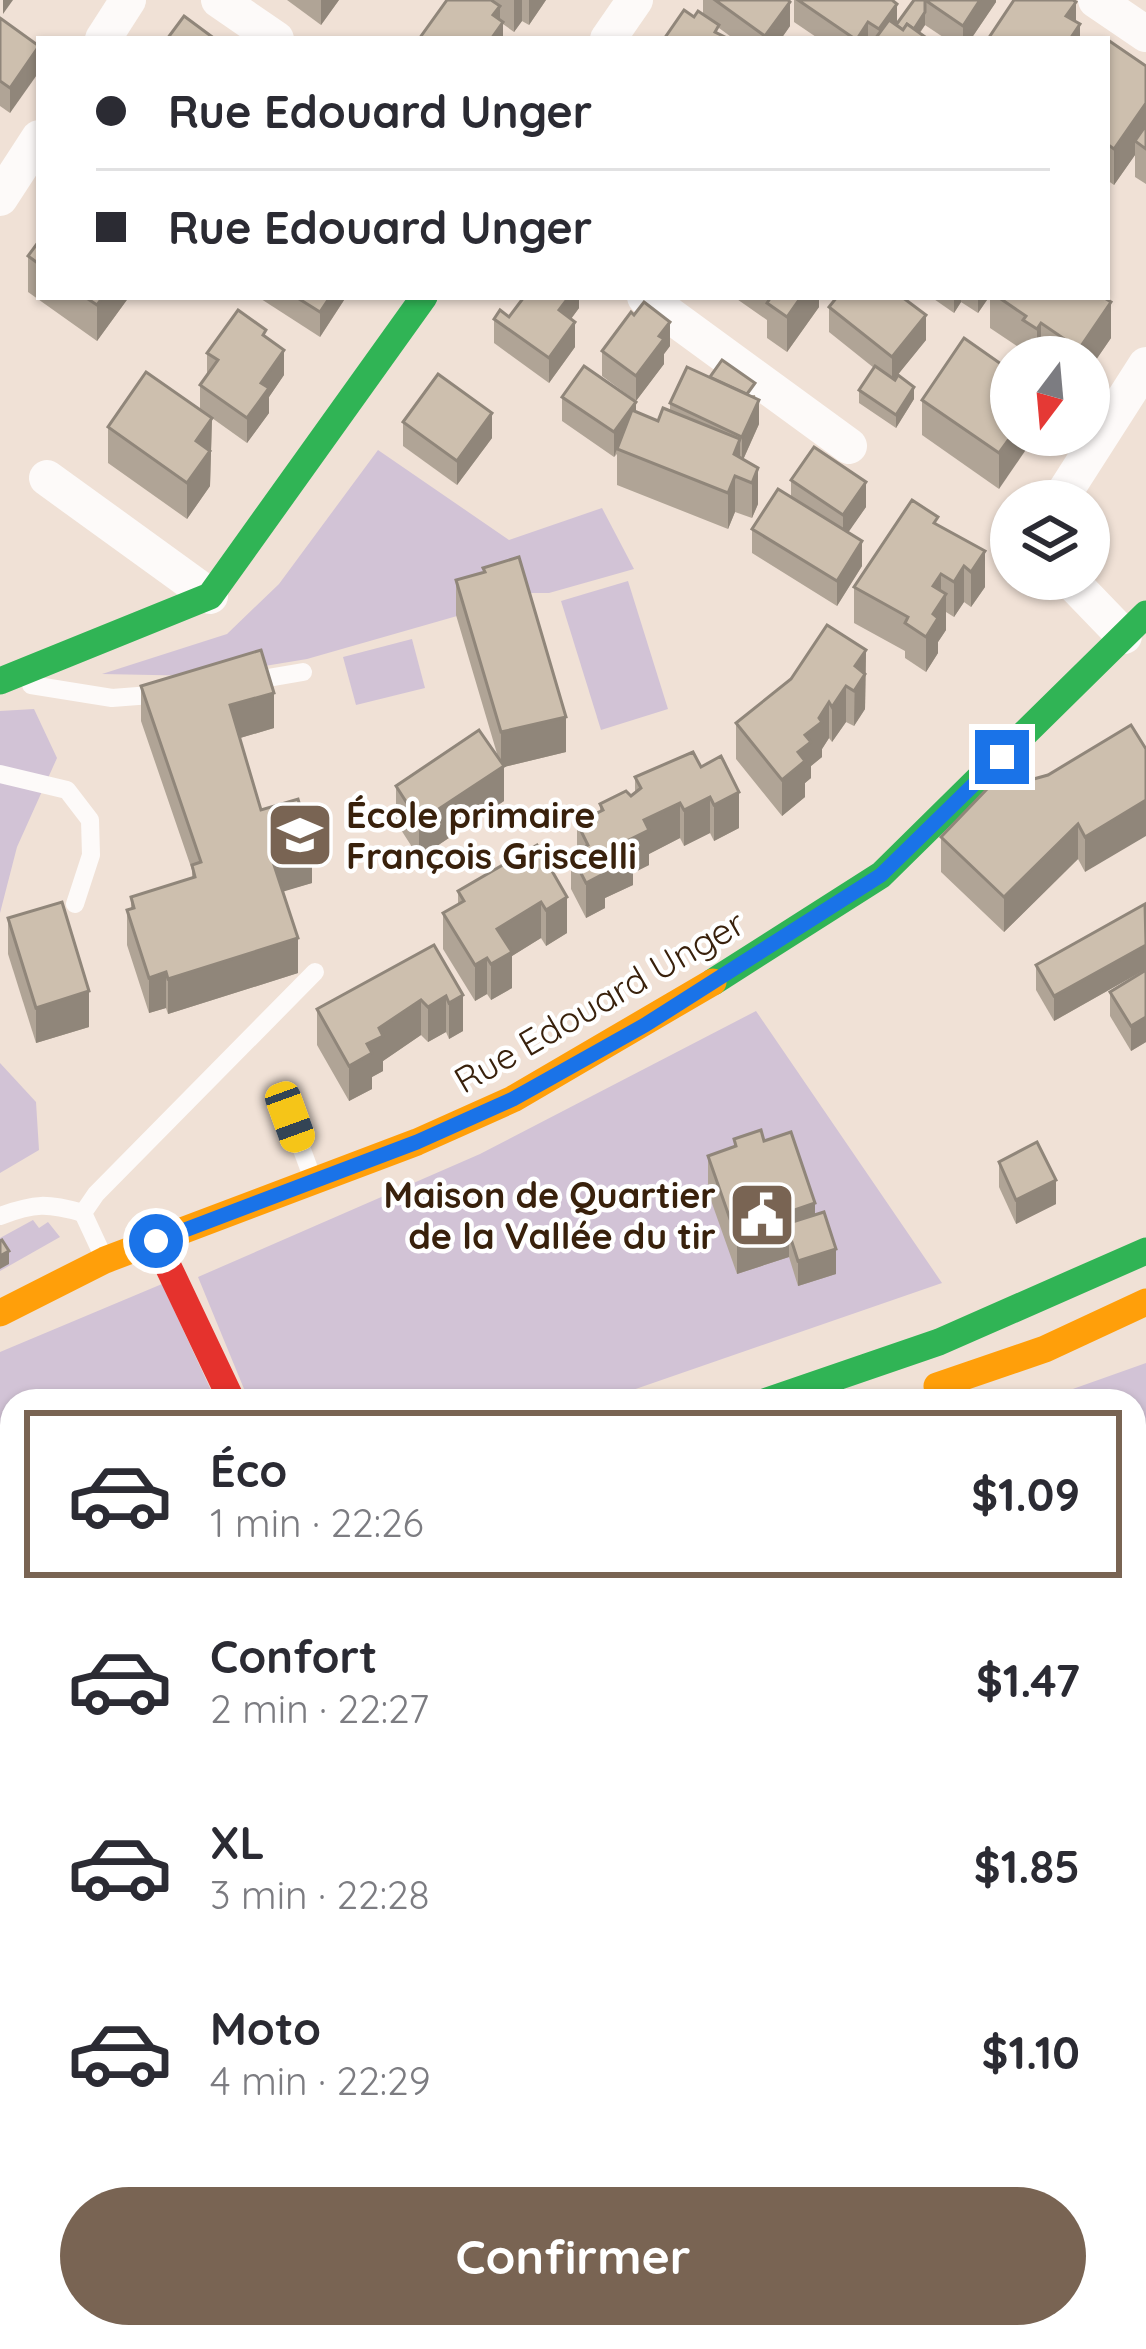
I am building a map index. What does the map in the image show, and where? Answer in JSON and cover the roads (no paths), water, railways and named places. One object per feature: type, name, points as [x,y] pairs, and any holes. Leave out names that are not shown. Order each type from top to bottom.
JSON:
[{"type":"main road","points":[[1,681],[210,596],[422,300]]},
{"type":"main road","name":"Rue Edouard Unger","points":[[0,1313],[107,1270],[163,1256],[320,1190],[513,1099],[645,1025],[881,875],[1135,625]]},
{"type":"main road","points":[[802,1389],[939,1342],[1146,1251]]},
{"type":"main road","points":[[163,1256],[226,1389]]},
{"type":"main road","points":[[929,1389],[1045,1349],[1146,1302]]},
{"type":"street","points":[[105,36],[128,0]]},
{"type":"street","points":[[219,0],[272,36]]},
{"type":"street","points":[[610,36],[635,0]]},
{"type":"street","points":[[1096,0],[1146,34]]},
{"type":"street","points":[[0,197],[36,142]]},
{"type":"street","points":[[648,300],[849,446]]},
{"type":"street","points":[[1072,480],[1146,364]]},
{"type":"street","points":[[47,478],[210,596]]},
{"type":"street","points":[[1099,600],[1135,625]]},
{"type":"lane","points":[[224,685],[303,671]]},
{"type":"lane","points":[[1,681],[112,698],[184,692]]},
{"type":"lane","points":[[0,773],[67,790],[91,820],[92,855],[75,904]]},
{"type":"lane","points":[[631,1054],[893,890]]},
{"type":"lane","points":[[83,1213],[96,1194],[315,972]]},
{"type":"lane","points":[[290,1117],[320,1190],[467,1142]]},
{"type":"lane","points":[[0,1216],[32,1204],[54,1204],[83,1213],[107,1270],[0,1334]]},
{"type":"place","name":"École primaire François Griscelli","points":[[300,835]]},
{"type":"place","name":"Maison de Quartier de la Vallée du tir","points":[[762,1215]]}]
